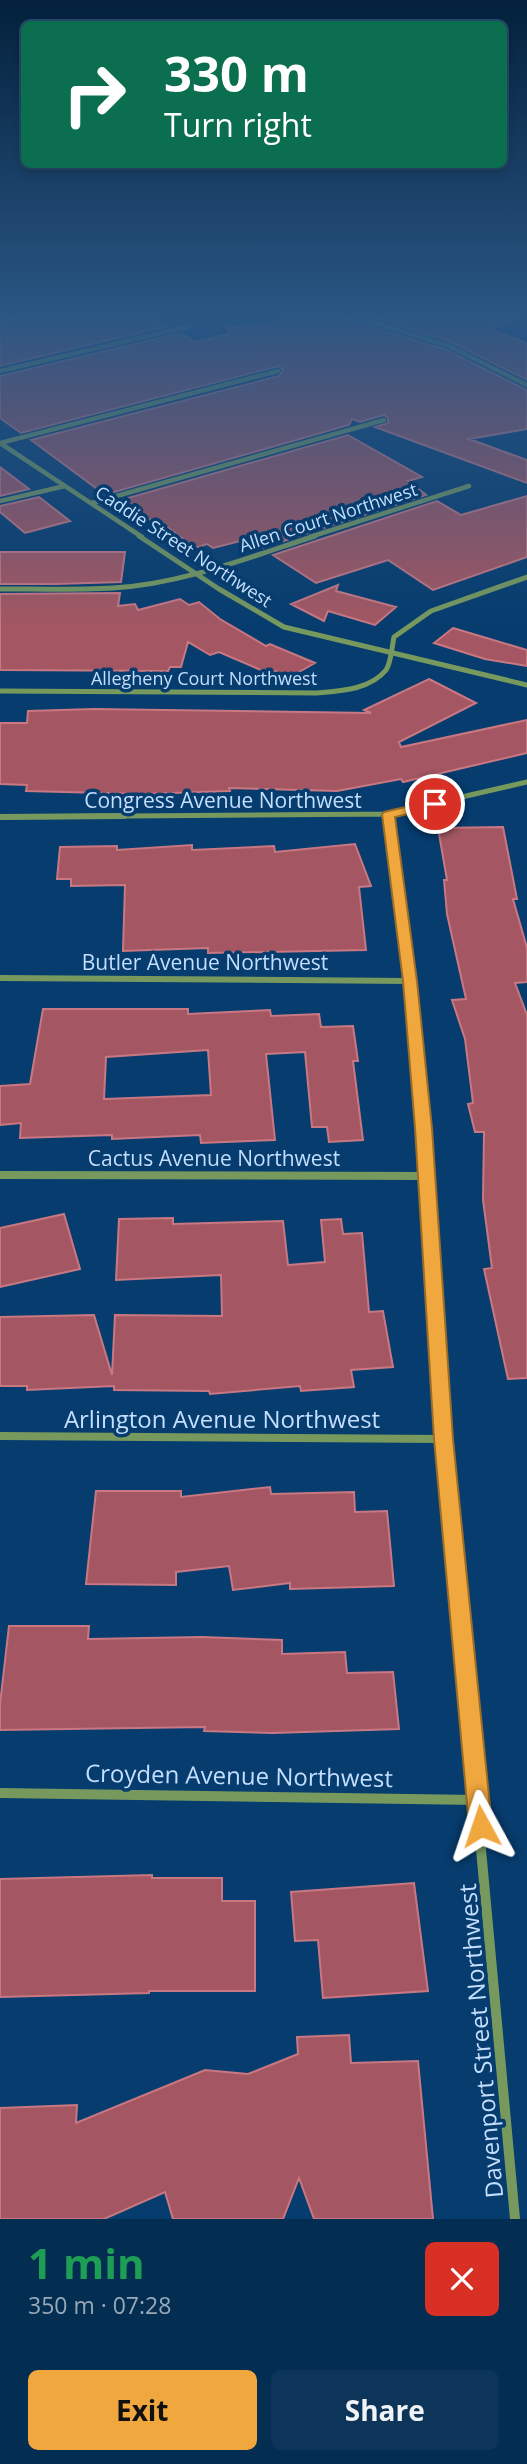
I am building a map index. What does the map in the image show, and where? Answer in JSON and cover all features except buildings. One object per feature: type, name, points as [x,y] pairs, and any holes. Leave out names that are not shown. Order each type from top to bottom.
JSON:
[{"type":"street","points":[[0,443],[87,421]]},
{"type":"street","points":[[92,503],[381,421]]},
{"type":"street","name":"Caddie Street Northwest","points":[[0,443],[219,589],[284,626],[389,654],[527,685]]},
{"type":"street","points":[[0,501],[65,486]]},
{"type":"street","name":"Allen Court Northwest","points":[[0,589],[114,588],[215,568],[469,486]]},
{"type":"street","points":[[389,654],[394,637],[431,611],[527,578]]},
{"type":"street","name":"Allegheny Court Northwest","points":[[0,691],[317,693],[349,690],[372,681],[387,669],[389,654]]},
{"type":"street","name":"Congress Avenue Northwest","points":[[0,817],[388,814],[527,782]]},
{"type":"street","name":"Davenport Street Northwest","points":[[388,814],[410,981],[428,1176],[443,1439],[515,2219]]},
{"type":"street","name":"Butler Avenue Northwest","points":[[0,978],[410,981]]},
{"type":"street","name":"Cactus Avenue Northwest","points":[[0,1175],[428,1176]]},
{"type":"street","name":"Arlington Avenue Northwest","points":[[0,1436],[443,1439]]},
{"type":"street","name":"Croyden Avenue Northwest","points":[[0,1793],[478,1800]]},
{"type":"route","points":[[435,804],[388,814],[410,981],[424,1128],[443,1439],[481,1826]]}]
